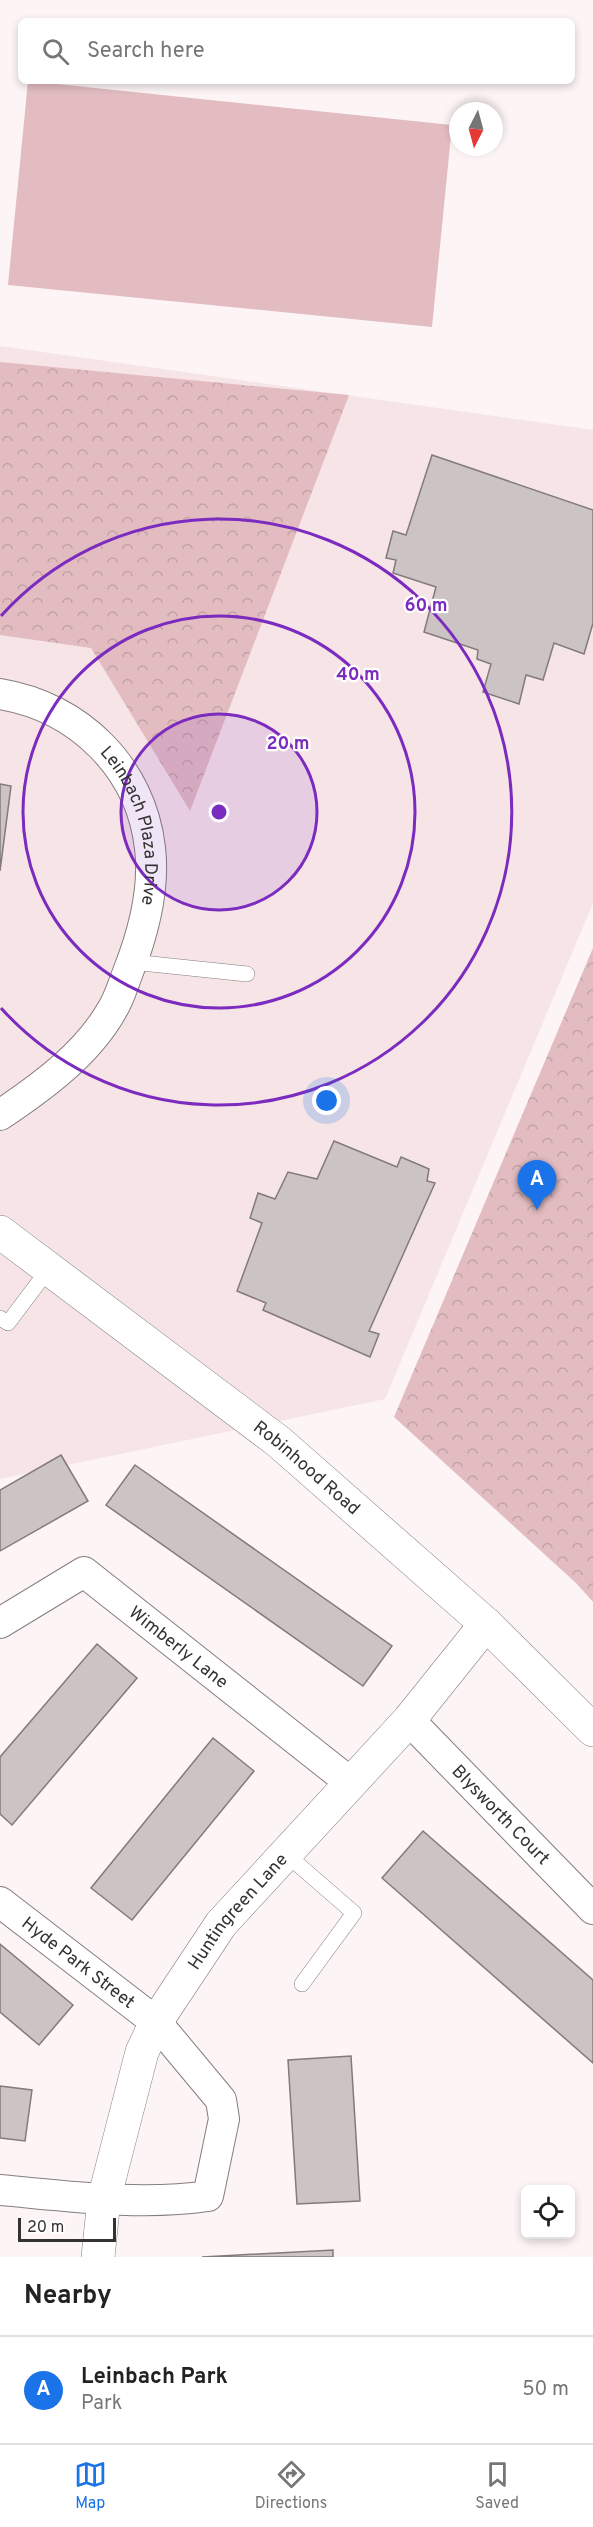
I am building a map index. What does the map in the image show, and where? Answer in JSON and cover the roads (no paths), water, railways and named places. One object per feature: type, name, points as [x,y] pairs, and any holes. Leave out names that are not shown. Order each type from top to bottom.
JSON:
[{"type":"street","name":"Leinbach Plaza Drive","points":[[0,694],[23,698],[70,720],[89,733],[110,753],[127,778],[145,820],[150,849],[151,879],[144,923],[132,963],[113,1009],[97,1033],[67,1065],[0,1114]]},
{"type":"street","name":"Robinhood Road","points":[[0,1232],[279,1442],[486,1624],[593,1730]]},
{"type":"street","name":"Wimberly Lane","points":[[0,1623],[84,1572],[351,1783]]},
{"type":"street","name":"Huntingreen Lane","points":[[98,2257],[104,2199],[142,2052],[156,2022],[221,1924],[410,1720],[486,1624]]},
{"type":"street","name":"Blysworth Court","points":[[410,1720],[593,1910]]},
{"type":"street","name":"Hyde Park Street","points":[[0,1902],[156,2022],[221,2100],[224,2119],[208,2196],[104,2199]]},
{"type":"street","points":[[0,2190],[104,2199]]},
{"type":"lane","points":[[132,963],[247,974]]},
{"type":"lane","points":[[3,1325],[48,1270]]},
{"type":"lane","points":[[286,1854],[354,1913],[302,1984]]},
{"type":"place","name":"Leinbach Park","points":[[537,1210]]}]
